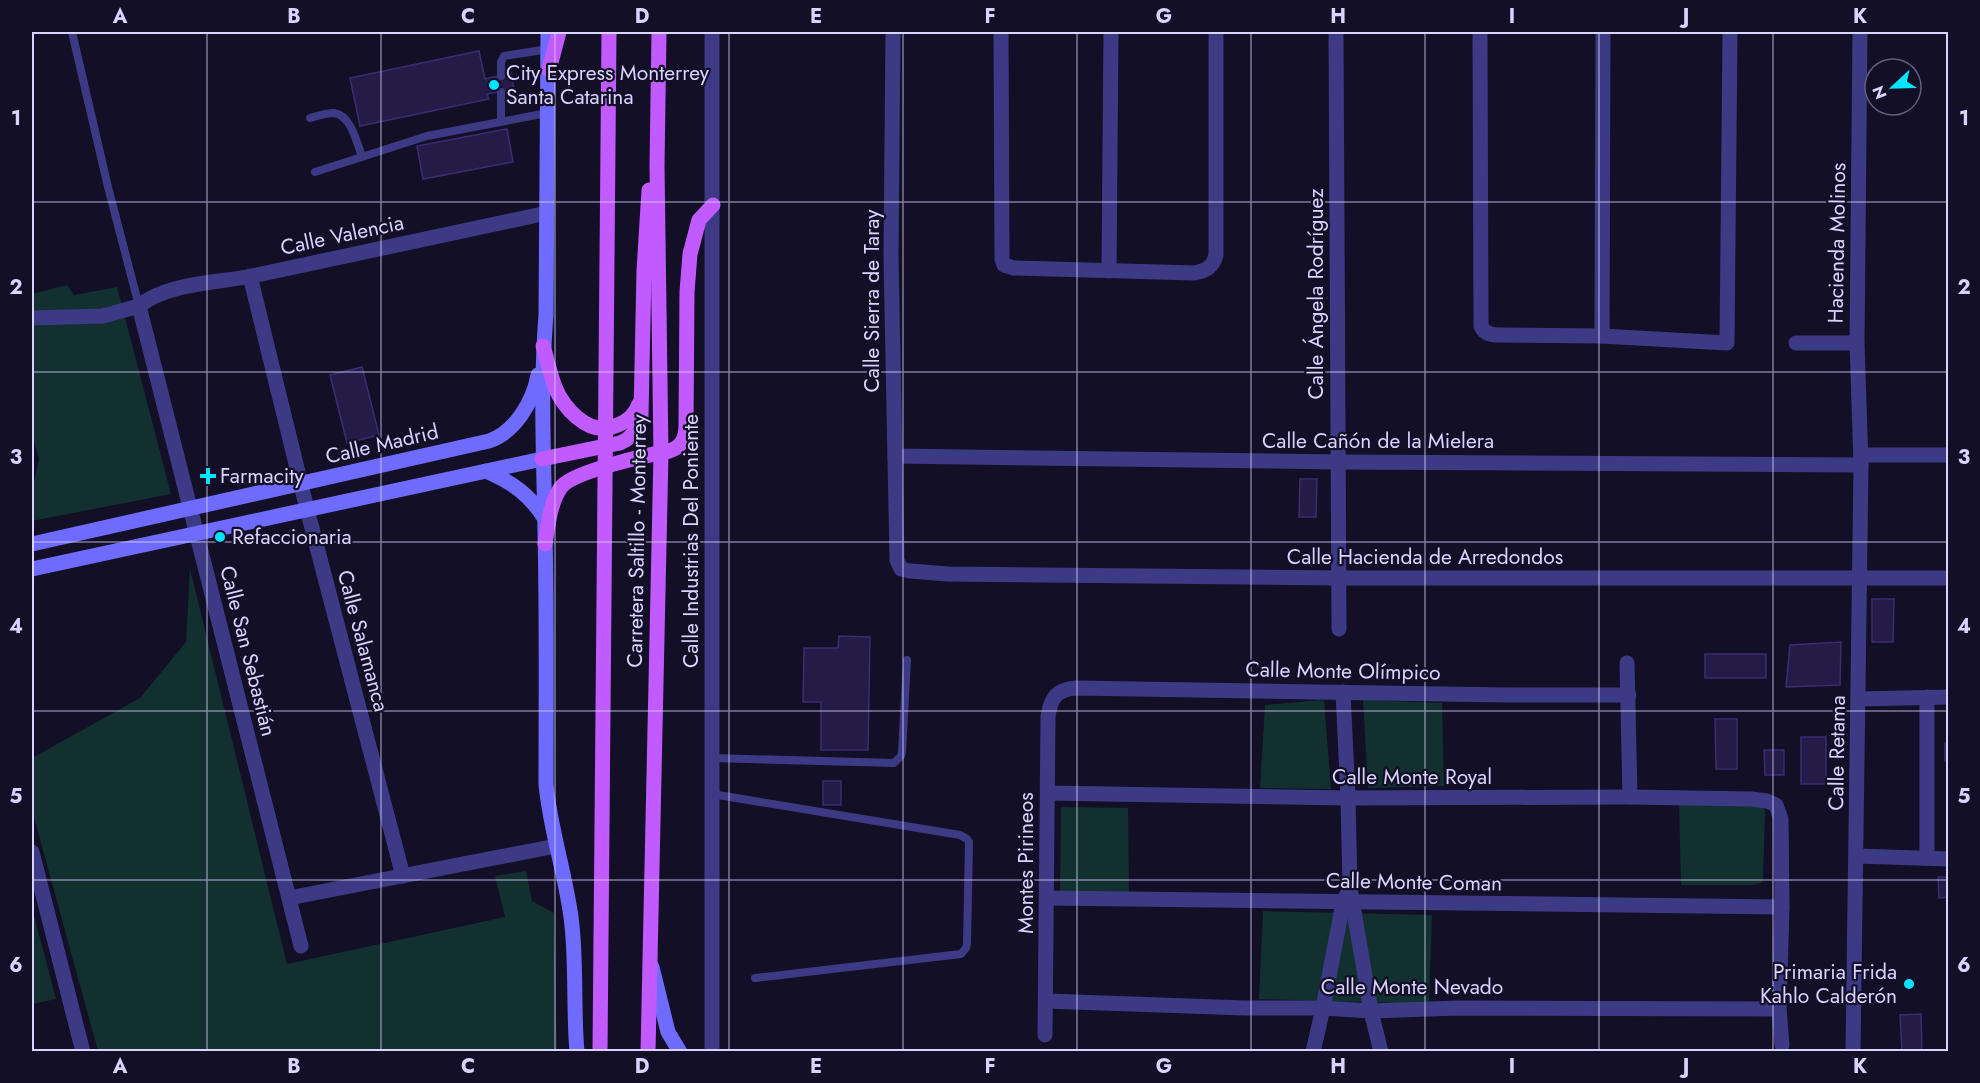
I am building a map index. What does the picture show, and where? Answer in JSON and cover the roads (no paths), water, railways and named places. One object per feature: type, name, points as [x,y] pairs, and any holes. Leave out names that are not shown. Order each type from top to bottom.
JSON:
[{"type":"main road","points":[[549,70],[559,32]]},
{"type":"main road","name":"Carretera Saltillo - Monterrey","points":[[600,1052],[609,32]]},
{"type":"main road","name":"Carretera Saltillo - Monterrey","points":[[648,1052],[661,453],[657,166],[659,32]]},
{"type":"main road","points":[[542,459],[625,441],[638,424],[641,416],[647,214],[650,178],[657,166]]},
{"type":"main road","points":[[545,544],[557,493],[567,481],[589,472],[678,447],[685,437],[687,292],[690,254],[699,220],[713,205]]},
{"type":"main road","points":[[543,346],[555,387],[568,409],[584,422],[608,429],[630,418],[640,400]]},
{"type":"street","points":[[548,32],[546,315],[543,346],[542,459],[545,519],[546,784],[556,846],[571,913],[577,1052]]},
{"type":"street","name":"Calle Industrias Del Poniente","points":[[712,32],[712,1052]]},
{"type":"street","name":"Calle Sierra de Taray","points":[[893,32],[891,257],[897,561],[901,569]]},
{"type":"street","points":[[1001,32],[1002,262],[1014,268],[1194,273],[1212,266],[1216,255],[1216,32]]},
{"type":"street","points":[[1109,271],[1111,32]]},
{"type":"street","name":"Calle Ángela Rodríguez","points":[[1336,32],[1339,629]]},
{"type":"street","points":[[1480,32],[1482,329],[1491,335],[1602,336],[1727,343],[1730,32]]},
{"type":"street","points":[[1602,336],[1603,32]]},
{"type":"street","name":"Hacienda Molinos","points":[[1860,32],[1857,343],[1861,460]]},
{"type":"street","name":"Calle Valencia","points":[[32,318],[103,316],[176,289],[250,276],[547,213]]},
{"type":"street","name":"Calle Salamanca","points":[[250,276],[300,484],[403,876]]},
{"type":"street","name":"Calle San Sebastián","points":[[143,303],[189,508],[301,946]]},
{"type":"street","points":[[1796,343],[1857,343]]},
{"type":"street","name":"Calle Madrid","points":[[32,544],[495,439],[513,427],[531,397],[537,383],[543,346]]},
{"type":"street","name":"Calle Cañón de la Mielera","points":[[895,456],[1338,462],[1861,460],[1948,455]]},
{"type":"street","points":[[32,569],[542,459]]},
{"type":"street","name":"Calle Retama","points":[[1853,1052],[1861,460]]},
{"type":"street","points":[[486,471],[503,478],[526,494],[545,519]]},
{"type":"street","name":"Calle Hacienda de Arredondos","points":[[901,569],[910,572],[948,574],[1339,578],[1948,578]]},
{"type":"street","points":[[1627,663],[1630,797]]},
{"type":"street","name":"Calle Monte Olímpico","points":[[1056,693],[1075,688],[1629,695]]},
{"type":"street","name":"Montes Pirineos","points":[[1045,1035],[1048,716],[1052,698],[1056,693]]},
{"type":"street","points":[[1343,693],[1348,798],[1348,898],[1381,1052]]},
{"type":"street","points":[[1926,697],[1927,857]]},
{"type":"street","points":[[1859,699],[1948,697]]},
{"type":"street","name":"Calle Monte Royal","points":[[1048,793],[1348,798],[1630,797],[1767,801],[1776,805],[1781,819],[1782,907]]},
{"type":"street","points":[[289,898],[556,846]]},
{"type":"street","points":[[32,852],[83,1052]]},
{"type":"street","points":[[1857,856],[1948,859]]},
{"type":"street","name":"Calle Monte Coman","points":[[1047,898],[1348,898],[1782,907]]},
{"type":"street","points":[[1313,1052],[1348,898]]},
{"type":"street","points":[[1782,907],[1779,1010],[1782,1045]]},
{"type":"street","points":[[649,958],[668,1032],[680,1052]]},
{"type":"street","name":"Calle Monte Nevado","points":[[1046,1001],[1371,1011],[1459,1008],[1779,1010]]},
{"type":"lane","points":[[72,32],[108,187],[143,303]]},
{"type":"lane","points":[[501,76],[501,62],[504,56],[549,49]]},
{"type":"lane","points":[[501,92],[501,121]]},
{"type":"lane","points":[[310,117],[331,113],[342,116],[350,125],[362,157]]},
{"type":"lane","points":[[315,172],[427,136],[547,113]]},
{"type":"lane","points":[[712,758],[894,763],[902,752],[907,660]]},
{"type":"lane","points":[[712,794],[960,835],[967,838],[969,842],[967,944],[961,954],[755,978]]},
{"type":"place","name":"City Express Monterrey Santa Catarina","points":[[494,85]]},
{"type":"place","name":"Farmacity","points":[[208,476]]},
{"type":"place","name":"Refaccionaria","points":[[220,537]]},
{"type":"place","name":"Primaria Frida Kahlo Calderón","points":[[1909,984]]}]
